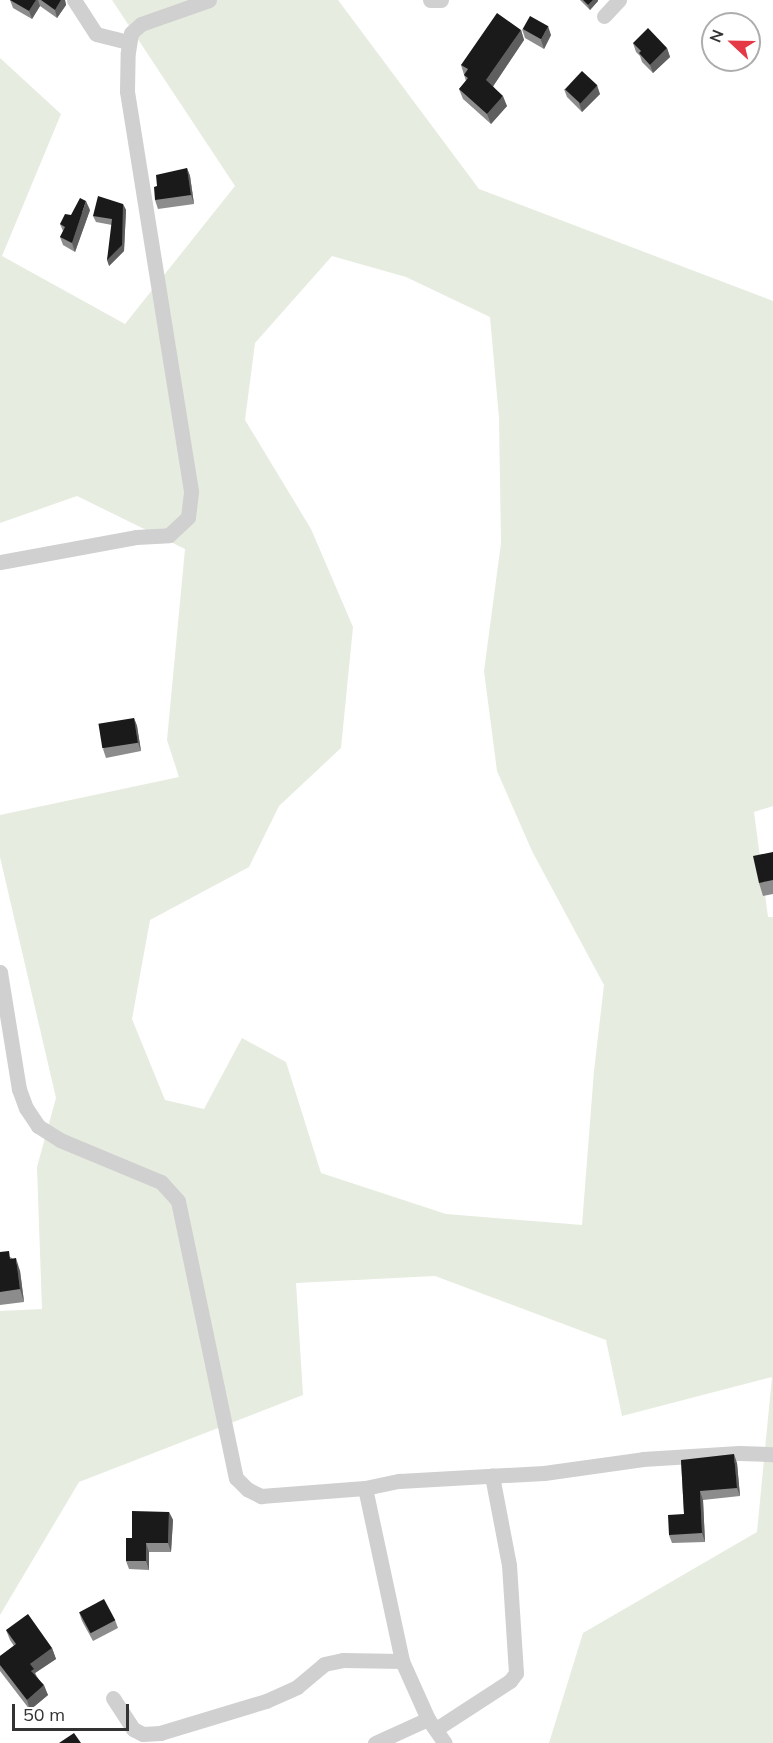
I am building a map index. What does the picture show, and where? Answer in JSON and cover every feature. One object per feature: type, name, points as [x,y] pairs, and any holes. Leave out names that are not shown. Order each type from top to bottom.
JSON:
[{"type":"street","points":[[74,0],[96,34],[128,42]]},
{"type":"street","points":[[0,562],[136,537],[168,535],[188,517],[191,491],[128,91],[128,42],[131,33],[141,24],[208,0]]},
{"type":"street","points":[[430,0],[441,0]]},
{"type":"street","points":[[604,16],[619,0]]},
{"type":"street","points":[[0,972],[19,1089],[26,1108],[38,1126],[60,1140],[161,1182],[178,1201],[236,1478],[247,1489],[261,1496],[365,1488],[399,1480],[544,1473],[643,1459],[739,1453],[773,1454]]},
{"type":"street","points":[[375,1743],[432,1724],[510,1681],[516,1673],[508,1565],[492,1476]]},
{"type":"street","points":[[365,1488],[402,1661],[432,1724],[445,1743]]},
{"type":"street","points":[[113,1698],[132,1729],[143,1734],[160,1733],[266,1701],[297,1687],[324,1664],[343,1660],[402,1661]]},
{"type":"shaded area","points":[[112,0],[338,0],[479,189],[773,301],[773,806],[754,812],[768,917],[773,917],[773,1743],[549,1743],[583,1633],[757,1532],[772,1377],[622,1416],[606,1340],[435,1276],[296,1283],[303,1395],[79,1482],[0,1615],[0,1311],[42,1309],[37,1167],[56,1098],[0,857],[0,815],[179,777],[167,740],[185,549],[77,496],[0,523],[0,58],[61,114],[2,256],[125,324],[235,186]],"holes":[[[332,256],[406,277],[490,317],[499,418],[501,543],[484,671],[497,771],[532,851],[604,985],[594,1071],[582,1225],[446,1214],[321,1173],[286,1062],[242,1038],[204,1109],[165,1100],[132,1019],[150,920],[249,867],[279,806],[341,748],[353,627],[311,529],[245,420],[255,343]]]},
{"type":"building","points":[[10,0],[36,0],[29,11]]},
{"type":"building","points":[[41,0],[61,0],[55,10]]},
{"type":"building","points":[[583,0],[593,0],[588,5]]},
{"type":"building","points":[[497,13],[521,30],[486,80],[503,96],[487,114],[459,89],[468,78],[464,75],[468,69],[461,65]]},
{"type":"building","points":[[530,16],[548,26],[541,39],[523,29]]},
{"type":"building","points":[[648,28],[667,48],[650,65],[633,43]]},
{"type":"building","points":[[582,71],[597,85],[580,104],[565,89]]},
{"type":"building","points":[[187,168],[191,195],[155,200],[156,175]]},
{"type":"building","points":[[98,196],[123,204],[122,245],[107,260],[112,219],[93,216]]},
{"type":"building","points":[[80,198],[86,201],[72,243],[60,237],[65,227],[60,224],[65,214],[71,215]]},
{"type":"building","points":[[134,718],[138,743],[102,748],[98,724]]},
{"type":"building","points":[[773,852],[773,880],[759,883],[753,856]]},
{"type":"building","points":[[9,1251],[10,1259],[16,1258],[20,1289],[0,1292],[0,1252]]},
{"type":"building","points":[[734,1454],[737,1488],[700,1491],[702,1533],[669,1535],[668,1515],[684,1514],[681,1460]]},
{"type":"building","points":[[132,1511],[169,1512],[168,1543],[146,1543],[146,1561],[126,1561],[126,1538],[132,1538]]},
{"type":"building","points":[[104,1599],[115,1620],[91,1633],[79,1612]]},
{"type":"building","points":[[28,1614],[52,1648],[30,1664],[34,1669],[31,1671],[44,1685],[27,1700],[0,1665],[0,1656],[16,1644],[6,1630]]},
{"type":"building","points":[[74,1733],[81,1743],[59,1743]]}]
